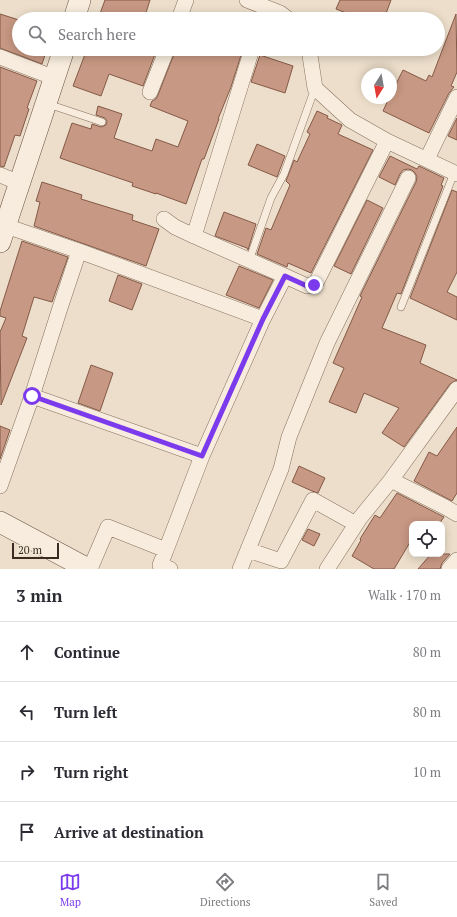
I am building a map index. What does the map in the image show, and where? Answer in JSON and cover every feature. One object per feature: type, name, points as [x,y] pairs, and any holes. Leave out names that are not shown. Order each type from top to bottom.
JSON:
[{"type":"street","points":[[76,12],[80,0]]},
{"type":"street","points":[[182,12],[186,0]]},
{"type":"street","points":[[248,0],[262,12]]},
{"type":"street","points":[[62,56],[3,234],[80,251],[263,319]]},
{"type":"street","points":[[150,92],[164,56]]},
{"type":"street","points":[[194,236],[250,56]]},
{"type":"street","points":[[310,56],[315,88],[350,120],[387,141],[456,174]]},
{"type":"street","points":[[0,57],[55,78]]},
{"type":"street","points":[[427,159],[457,97]]},
{"type":"street","points":[[164,219],[175,227],[248,261],[307,286],[314,285],[387,141]]},
{"type":"street","points":[[0,176],[20,183]]},
{"type":"street","points":[[240,569],[281,469],[289,436],[327,342],[408,178]]},
{"type":"street","points":[[0,486],[32,396],[80,251]]},
{"type":"street","points":[[170,569],[160,566],[202,456],[263,319],[285,276]]},
{"type":"street","points":[[327,569],[356,524],[391,480],[457,389]]},
{"type":"street","points":[[32,396],[202,456]]},
{"type":"street","points":[[391,480],[457,514]]},
{"type":"street","points":[[248,550],[281,560],[313,500],[356,524]]},
{"type":"street","points":[[0,522],[89,569],[108,527],[166,550]]},
{"type":"street","points":[[450,569],[457,560]]},
{"type":"lane","points":[[248,261],[271,198],[284,174],[315,88]]},
{"type":"lane","points":[[46,103],[102,122]]},
{"type":"lane","points":[[401,307],[456,174]]},
{"type":"building","points":[[105,0],[150,0],[146,12],[101,12]]},
{"type":"building","points":[[340,0],[391,0],[387,12],[344,12],[336,9]]},
{"type":"building","points":[[0,14],[12,18],[12,53],[0,48]]},
{"type":"building","points":[[456,14],[457,72],[451,86],[454,87],[449,93],[429,133],[383,111],[386,104],[397,104],[397,82],[403,70],[426,81],[429,75],[432,77],[440,56],[445,56],[445,43]]},
{"type":"building","points":[[21,56],[45,56],[42,64]]},
{"type":"building","points":[[84,56],[154,56],[143,86],[109,74],[101,96],[73,86]]},
{"type":"building","points":[[173,56],[241,56],[231,87],[204,159],[202,159],[186,204],[132,186],[133,183],[60,158],[72,123],[91,129],[92,124],[101,127],[106,125],[107,121],[105,118],[96,115],[98,106],[122,114],[114,138],[152,151],[156,139],[178,147],[188,121],[150,106],[152,101],[156,99]]},
{"type":"building","points":[[260,56],[293,66],[285,93],[251,82]]},
{"type":"building","points":[[0,67],[37,81],[27,108],[29,109],[20,136],[15,135],[4,167],[0,166]]},
{"type":"building","points":[[317,111],[328,116],[327,118],[342,125],[338,134],[373,150],[311,273],[288,263],[287,267],[257,254],[266,228],[271,230],[290,185],[286,181],[294,160],[297,162],[310,134],[307,132]]},
{"type":"building","points":[[457,118],[457,140],[448,136]]},
{"type":"building","points":[[257,144],[285,156],[277,177],[248,165]]},
{"type":"building","points":[[390,156],[417,169],[419,166],[444,178],[441,185],[443,186],[401,294],[397,293],[382,328],[426,345],[420,363],[457,380],[450,384],[404,447],[382,433],[399,408],[364,393],[356,413],[329,402],[344,368],[333,363],[362,297],[360,296],[416,182],[417,177],[415,173],[408,169],[403,170],[395,185],[379,177]]},
{"type":"building","points":[[42,182],[82,195],[81,199],[133,215],[132,220],[159,229],[146,266],[34,226],[40,202],[36,201]]},
{"type":"building","points":[[452,190],[457,192],[457,272],[447,292],[457,297],[457,320],[410,298]]},
{"type":"building","points":[[367,200],[383,208],[351,274],[334,266]]},
{"type":"building","points":[[224,212],[256,224],[248,250],[247,248],[215,236]]},
{"type":"building","points":[[22,241],[68,257],[52,302],[34,297],[22,336],[27,338],[1,405],[0,332],[6,318],[0,316],[0,311]]},
{"type":"building","points":[[239,266],[273,280],[259,308],[226,295]]},
{"type":"building","points":[[118,275],[142,284],[132,310],[109,301]]},
{"type":"building","points":[[91,365],[113,373],[100,411],[78,403]]},
{"type":"building","points":[[0,426],[10,430],[0,459]]},
{"type":"building","points":[[457,427],[457,493],[452,501],[414,481],[429,452],[437,456]]},
{"type":"building","points":[[299,466],[325,478],[318,493],[292,482]]},
{"type":"building","points":[[397,493],[444,517],[441,521],[409,521],[409,544],[394,569],[374,569],[352,556],[361,540],[360,539],[375,515],[380,518]]},
{"type":"building","points":[[308,529],[320,534],[314,546],[302,540]]},
{"type":"building","points":[[445,554],[450,554],[442,563],[440,569],[418,569],[428,557],[445,557]]},
{"type":"route","points":[[32,396],[202,456],[263,319],[285,276],[307,286],[314,285]]}]
